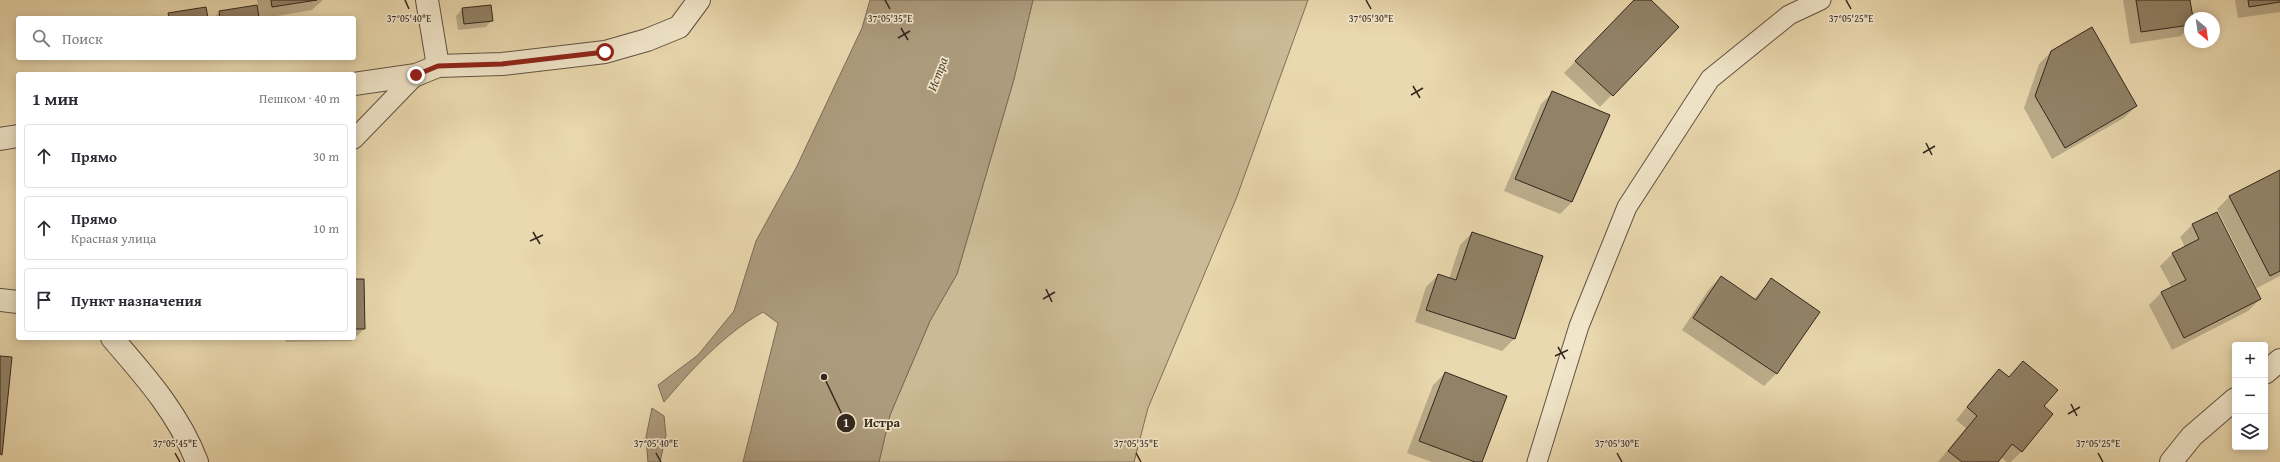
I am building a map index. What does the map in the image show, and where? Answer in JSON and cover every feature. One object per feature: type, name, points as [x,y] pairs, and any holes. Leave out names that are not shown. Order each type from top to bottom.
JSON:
[{"type":"street","points":[[427,0],[438,66]]},
{"type":"street","points":[[356,84],[416,75],[438,66],[502,64],[605,52],[647,40],[679,27],[699,0]]},
{"type":"street","points":[[0,139],[16,136]]},
{"type":"street","points":[[0,300],[16,302]]},
{"type":"street","points":[[114,340],[156,389],[188,438],[197,462]]},
{"type":"street","points":[[2268,370],[2280,360]]},
{"type":"street","points":[[2172,462],[2192,436],[2232,402]]},
{"type":"lane","points":[[1537,462],[1580,326],[1627,207],[1710,79],[1789,15],[1820,0]]},
{"type":"lane","points":[[356,137],[416,75]]},
{"type":"shaded area","points":[[1033,0],[1308,0],[1236,199],[1148,408],[1134,462],[879,462],[890,415],[930,321],[957,274],[1014,79]]},
{"type":"water","points":[[870,0],[1033,0],[1014,79],[957,274],[930,321],[890,415],[879,462],[743,462],[778,323],[763,312],[749,321],[722,341],[709,353],[664,402],[658,385],[698,355],[734,311],[756,241],[796,168],[862,28]]},
{"type":"water","points":[[652,408],[664,416],[666,435],[660,462],[648,462],[646,437]]},
{"type":"building","points":[[271,0],[317,0],[272,7]]},
{"type":"building","points":[[1634,0],[1651,0],[1679,27],[1613,96],[1575,61]]},
{"type":"building","points":[[2136,0],[2190,0],[2192,12],[2184,12],[2184,26],[2141,32]]},
{"type":"building","points":[[2248,0],[2280,0],[2280,2],[2249,7]]},
{"type":"building","points":[[257,5],[259,16],[220,16],[219,11]]},
{"type":"building","points":[[491,5],[493,21],[464,24],[462,8]]},
{"type":"building","points":[[206,7],[208,16],[169,16],[168,13]]},
{"type":"building","points":[[2092,27],[2137,106],[2065,148],[2035,96],[2051,51]]},
{"type":"building","points":[[1552,91],[1610,115],[1572,202],[1515,179]]},
{"type":"building","points":[[2280,170],[2280,271],[2270,276],[2229,196]]},
{"type":"building","points":[[2217,212],[2261,299],[2184,338],[2161,292],[2186,280],[2172,253],[2199,239],[2192,224]]},
{"type":"building","points":[[1472,232],[1543,256],[1515,339],[1426,310],[1438,274],[1456,280]]},
{"type":"building","points":[[1721,276],[1756,300],[1771,278],[1820,312],[1777,374],[1693,318]]},
{"type":"building","points":[[356,279],[364,279],[365,329],[356,329]]},
{"type":"building","points":[[0,356],[12,357],[2,455],[0,454]]},
{"type":"building","points":[[2023,361],[2058,390],[2044,406],[2053,414],[2022,452],[2012,444],[1998,462],[1962,462],[1948,451],[1977,416],[1967,407],[1999,369],[2009,377]]},
{"type":"building","points":[[1445,372],[1507,396],[1482,462],[1475,462],[1419,441]]},
{"type":"place","name":"Истра","points":[[824,377]]},
{"type":"route","points":[[416,75],[438,66],[502,64],[605,52]]}]
